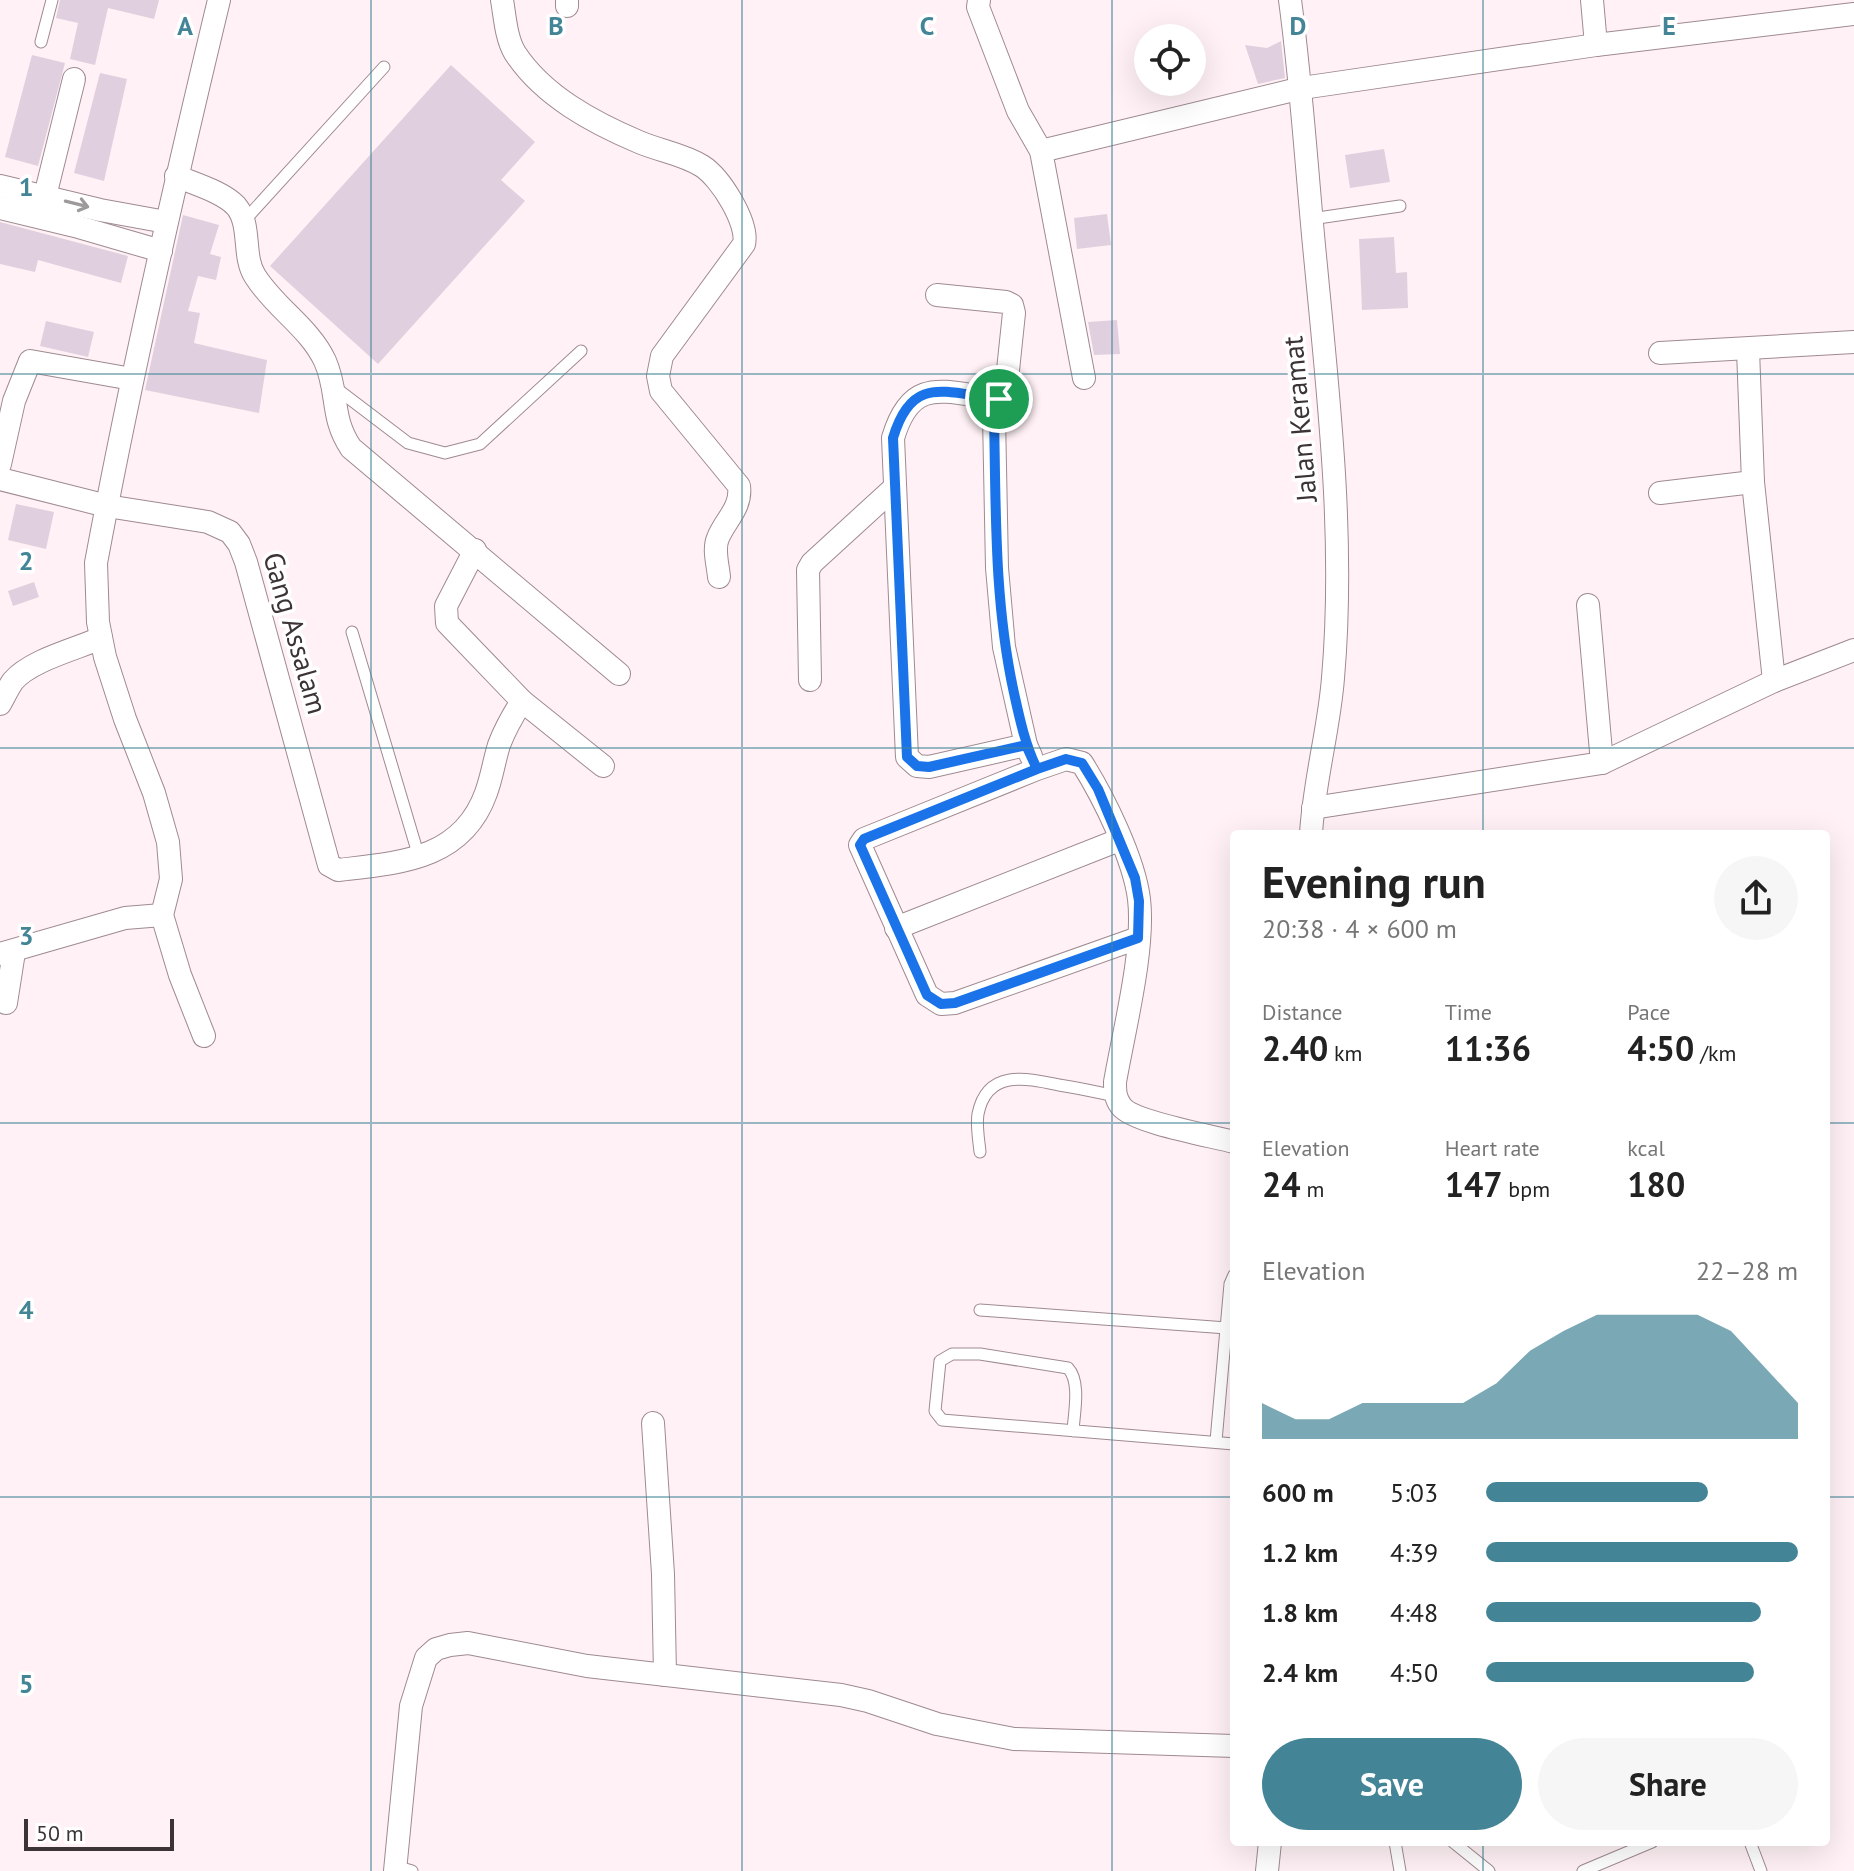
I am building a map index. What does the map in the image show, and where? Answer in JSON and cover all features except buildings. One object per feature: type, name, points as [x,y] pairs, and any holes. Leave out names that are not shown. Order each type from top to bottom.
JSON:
[{"type":"street","points":[[204,1036],[180,975],[162,915],[171,879],[168,842],[154,793],[125,719],[101,638],[96,563],[176,176],[219,0]]},
{"type":"street","points":[[502,0],[514,52],[546,87],[575,110],[640,143],[687,159],[708,170],[724,189],[744,225],[747,235],[744,244],[662,356],[658,376],[661,391],[739,486],[741,496],[716,545],[719,577]]},
{"type":"street","points":[[979,0],[978,7],[1018,111],[1041,151],[1084,378]]},
{"type":"street","name":"Jalan Keramat","points":[[1290,0],[1302,88],[1311,219],[1335,459],[1337,516],[1333,679],[1311,830]]},
{"type":"street","points":[[1592,0],[1596,45]]},
{"type":"street","points":[[1041,151],[1302,88],[1596,45],[1854,14]]},
{"type":"street","points":[[45,196],[74,79]]},
{"type":"street","points":[[176,176],[230,201],[239,210],[254,275],[310,337],[325,361],[333,386],[340,432],[351,448],[619,674]]},
{"type":"street","points":[[0,186],[166,222]]},
{"type":"street","points":[[0,208],[161,251]]},
{"type":"street","points":[[937,295],[1006,302],[1012,305],[1014,313],[1006,389],[994,416],[997,568],[1004,647],[1026,745],[1037,769]]},
{"type":"street","points":[[1660,353],[1854,342]]},
{"type":"street","points":[[1748,350],[1753,482],[1774,681]]},
{"type":"street","points":[[0,464],[14,401],[30,361],[132,379]]},
{"type":"street","points":[[999,399],[928,391],[910,401],[898,419],[893,438],[907,757],[917,766],[929,767],[1026,745]]},
{"type":"street","name":"Gang Assalam","points":[[0,479],[107,506],[208,522],[230,532],[246,562],[329,865],[338,870],[419,858]]},
{"type":"street","points":[[1660,493],[1753,482]]},
{"type":"street","points":[[810,680],[808,570],[895,487]]},
{"type":"street","points":[[475,550],[446,606],[447,623],[522,701],[603,766]]},
{"type":"street","points":[[1588,605],[1602,763]]},
{"type":"street","points":[[0,704],[22,673],[101,638]]},
{"type":"street","points":[[1313,808],[1602,763],[1774,681],[1854,650]]},
{"type":"street","points":[[419,858],[444,848],[481,807],[499,745],[522,701]]},
{"type":"street","points":[[1138,938],[948,1005],[934,1002],[927,995],[860,850],[861,843],[1037,769],[1066,759],[1082,763],[1098,789],[1135,878],[1139,901],[1138,938],[1115,1096],[1122,1109],[1142,1118],[1230,1141]]},
{"type":"street","points":[[896,928],[1119,840]]},
{"type":"street","points":[[6,1003],[7,953],[125,918],[162,915]]},
{"type":"street","points":[[653,1423],[663,1574],[665,1675]]},
{"type":"street","points":[[401,1869],[411,1706],[426,1658],[436,1649],[450,1645],[468,1643],[587,1666],[841,1695],[937,1724],[1014,1739],[1230,1746]]},
{"type":"street","points":[[1267,1871],[1270,1846]]},
{"type":"lane","points":[[41,42],[52,0]]},
{"type":"lane","points":[[244,222],[384,67]]},
{"type":"lane","points":[[1311,219],[1400,206]]},
{"type":"lane","points":[[333,386],[408,443],[445,453],[480,444],[581,351]]},
{"type":"lane","points":[[352,632],[419,858]]},
{"type":"lane","points":[[980,1152],[977,1116],[990,1088],[1001,1081],[1023,1078],[1115,1096]]},
{"type":"lane","points":[[1216,1441],[1230,1284]]},
{"type":"lane","points":[[980,1310],[1227,1328]]},
{"type":"lane","points":[[1073,1431],[1075,1384],[1068,1368],[980,1354],[952,1354],[940,1361],[935,1411],[942,1420],[1073,1431],[1216,1441],[1230,1443]]},
{"type":"lane","points":[[1396,1846],[1400,1871]]},
{"type":"lane","points":[[1458,1846],[1489,1871]]},
{"type":"lane","points":[[1583,1871],[1642,1846]]},
{"type":"lane","points":[[1752,1846],[1761,1871]]},
{"type":"route","points":[[999,399],[928,391],[910,401],[898,419],[893,438],[907,757],[917,766],[929,767],[1026,745],[1037,769],[1066,759],[1082,763],[1098,789],[1135,878],[1140,916],[1138,938],[948,1005],[934,1002],[927,995],[860,845],[864,839],[1037,769],[1026,745],[1004,647],[997,568],[994,416],[999,399]]}]
